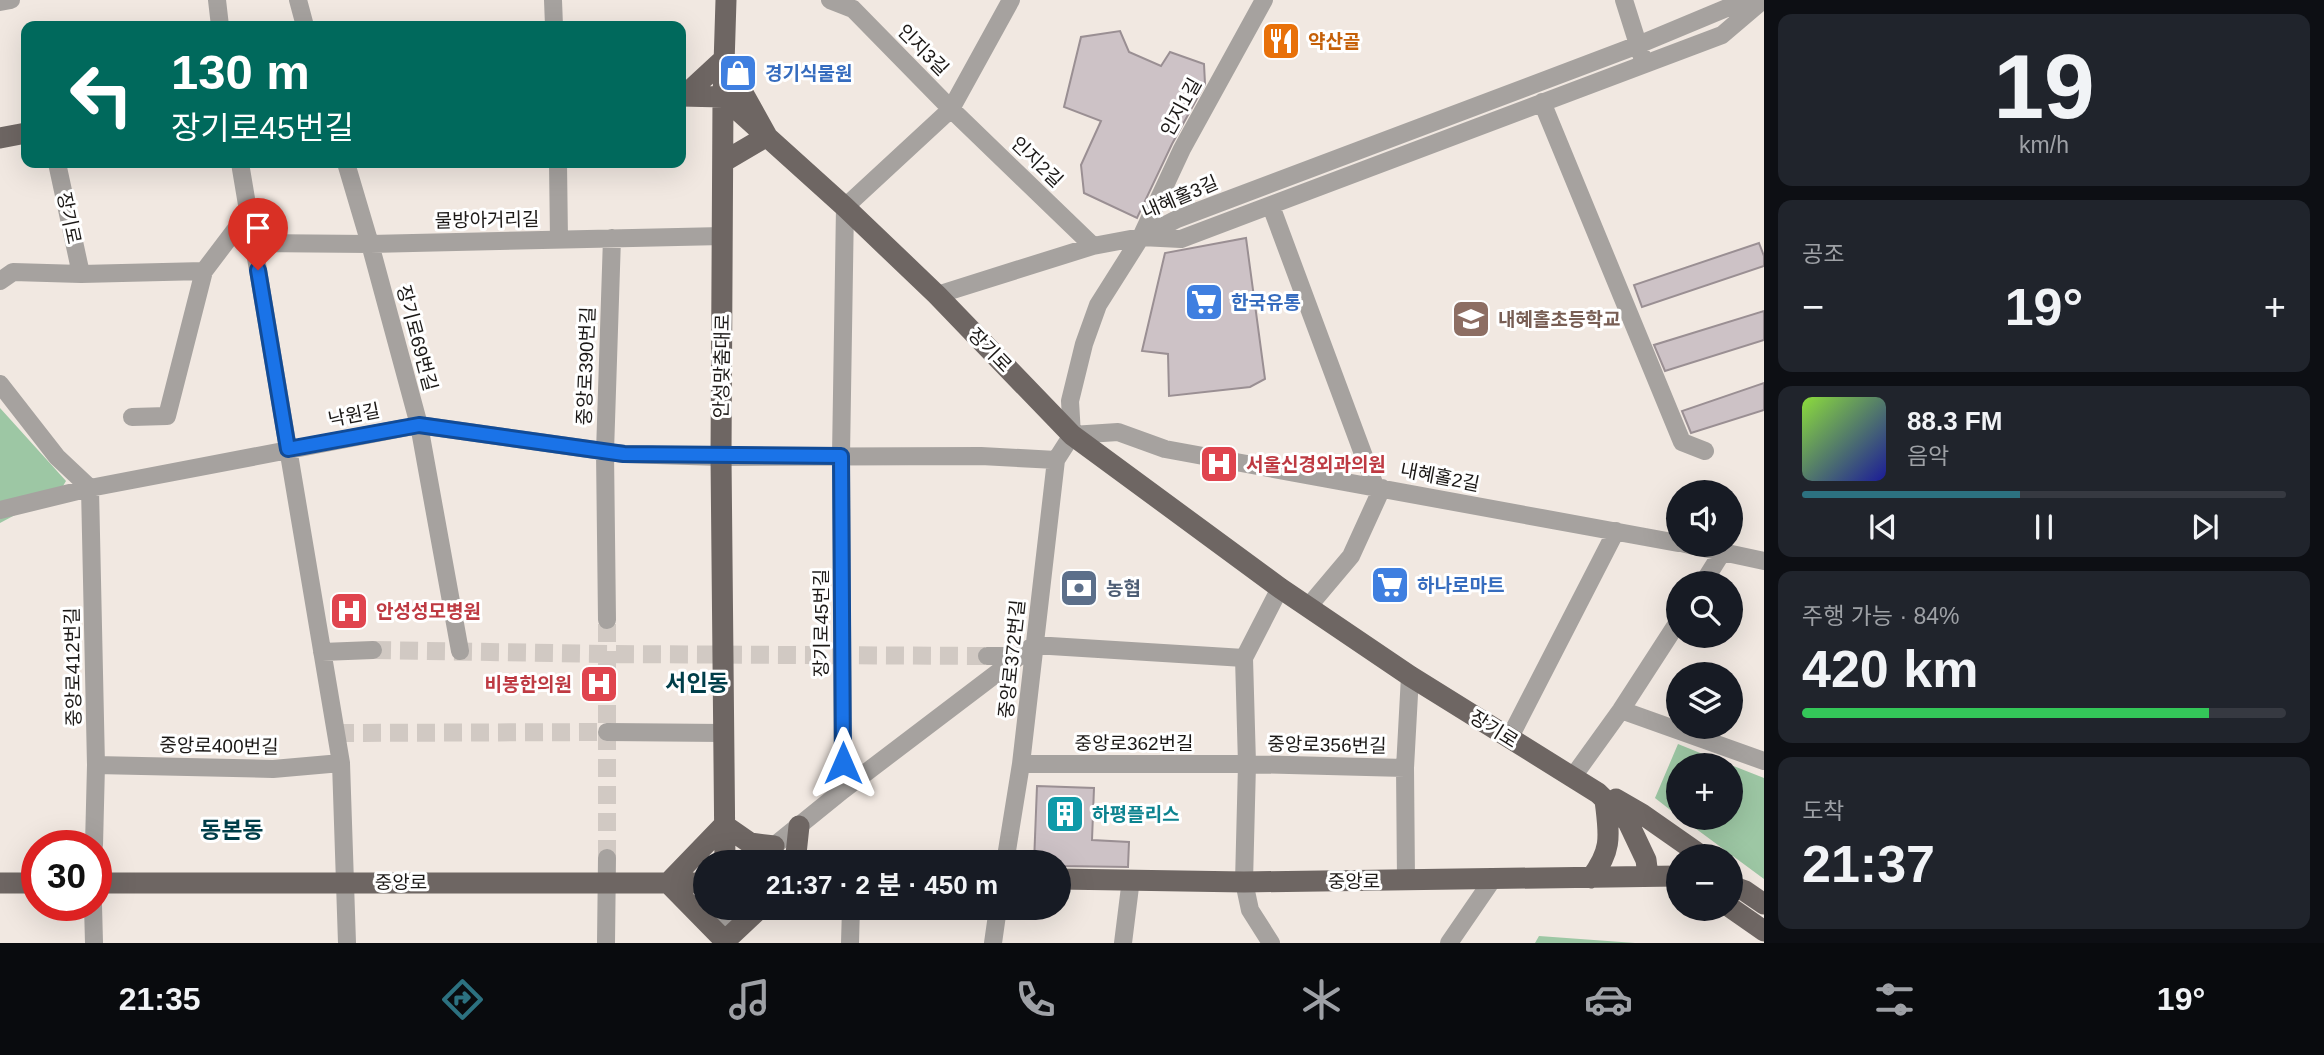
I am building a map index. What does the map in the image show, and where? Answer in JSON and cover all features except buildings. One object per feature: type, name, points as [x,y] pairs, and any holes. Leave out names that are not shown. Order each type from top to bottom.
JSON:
[{"type":"main road","name":"안성맞춤대로","points":[[725,850],[721,457],[726,0]]},
{"type":"main road","points":[[686,92],[724,59],[766,136],[723,162]]},
{"type":"main road","points":[[686,96],[723,97]]},
{"type":"main road","name":"장기로","points":[[723,97],[845,207],[937,295],[1072,435],[1280,589],[1410,676],[1602,797],[1629,822],[1646,860],[1648,876]]},
{"type":"main road","points":[[0,138],[21,134]]},
{"type":"main road","points":[[1591,878],[1607,852],[1608,832],[1602,797],[1624,802],[1685,844]]},
{"type":"main road","points":[[748,920],[725,942],[668,883],[724,825],[750,843],[774,846]]},
{"type":"main road","points":[[796,850],[799,827]]},
{"type":"main road","name":"중앙로","points":[[1648,876],[1666,883]]},
{"type":"main road","name":"중앙로","points":[[1071,879],[1244,882],[1666,876]]},
{"type":"main road","points":[[0,883],[21,883]]},
{"type":"main road","name":"중앙로","points":[[112,883],[693,883]]},
{"type":"main road","points":[[1743,890],[1764,904]]},
{"type":"main road","points":[[1743,916],[1764,931]]},
{"type":"street","points":[[0,2],[11,0]]},
{"type":"street","points":[[217,0],[219,21]]},
{"type":"street","points":[[298,0],[304,21]]},
{"type":"street","points":[[553,0],[554,21]]},
{"type":"street","name":"인지3길","points":[[830,0],[855,4],[951,109]]},
{"type":"street","points":[[845,207],[951,109],[1011,0]]},
{"type":"street","name":"인지1길","points":[[1072,435],[1070,401],[1084,344],[1098,305],[1141,237],[1182,149],[1264,0]]},
{"type":"street","points":[[1624,0],[1644,64]]},
{"type":"street","name":"내혜홀3길","points":[[1141,237],[1177,219],[1638,45],[1746,0]]},
{"type":"street","name":"내혜홀3길","points":[[1141,237],[1181,239],[1722,35],[1763,0]]},
{"type":"street","points":[[1542,102],[1682,442],[1705,451]]},
{"type":"street","name":"인지2길","points":[[951,109],[1093,246]]},
{"type":"street","name":"장기로","points":[[58,168],[81,274]]},
{"type":"street","points":[[241,168],[341,763],[347,943]]},
{"type":"street","name":"장기로69번길","points":[[347,168],[419,425],[460,651]]},
{"type":"street","points":[[558,168],[559,240]]},
{"type":"street","points":[[1271,206],[1379,487],[1351,556],[1308,607]]},
{"type":"street","name":"장기로45번길","points":[[843,790],[841,456],[845,207]]},
{"type":"street","points":[[132,417],[167,416],[204,271],[248,213]]},
{"type":"street","name":"물방아거리길","points":[[252,243],[370,244],[723,236]]},
{"type":"street","points":[[937,295],[1093,246],[1141,237]]},
{"type":"street","name":"중앙로390번길","points":[[607,620],[605,452],[612,238]]},
{"type":"street","points":[[0,281],[13,272],[81,274],[204,271]]},
{"type":"street","points":[[0,384],[57,457],[90,488]]},
{"type":"street","name":"낙원길","points":[[0,510],[90,488],[419,425],[605,452],[721,457]]},
{"type":"street","name":"내혜홀2길","points":[[1072,435],[1118,432],[1165,449],[1666,541]]},
{"type":"street","name":"중앙로372번길","points":[[1007,850],[1021,764],[1056,460],[1072,435]]},
{"type":"street","points":[[721,457],[981,456],[1056,460]]},
{"type":"street","name":"중앙로412번길","points":[[90,488],[96,765],[94,830]]},
{"type":"street","points":[[1509,738],[1616,531]]},
{"type":"street","points":[[1743,556],[1764,561]]},
{"type":"street","points":[[1271,943],[1250,910],[1244,882],[1247,764],[1244,658],[1280,589]]},
{"type":"street","points":[[1572,778],[1666,641]]},
{"type":"street","points":[[769,850],[843,790],[1034,645],[1244,658]]},
{"type":"street","points":[[322,652],[373,650]]},
{"type":"street","points":[[987,656],[1019,656]]},
{"type":"street","name":"중앙로356번길","points":[[1406,880],[1405,768],[1410,676]]},
{"type":"street","points":[[1621,710],[1764,761]]},
{"type":"street","points":[[607,732],[723,733]]},
{"type":"street","name":"중앙로400번길","points":[[96,765],[273,769],[341,763]]},
{"type":"street","name":"중앙로362번길","points":[[1021,764],[1247,764]]},
{"type":"street","name":"중앙로356번길","points":[[1247,764],[1405,768]]},
{"type":"street","points":[[606,943],[607,858]]},
{"type":"street","points":[[1123,943],[1131,879]]},
{"type":"street","points":[[1449,943],[1493,879]]},
{"type":"street","points":[[725,942],[726,920]]},
{"type":"street","points":[[850,920],[850,943]]},
{"type":"street","points":[[993,943],[996,920]]},
{"type":"street","points":[[93,921],[94,943]]},
{"type":"green space","points":[[0,408],[66,481],[60,491],[0,523]]},
{"type":"green space","points":[[1678,744],[1700,753],[1674,753]]},
{"type":"green space","points":[[1743,770],[1764,778],[1764,879],[1743,864],[1743,844],[1717,844],[1698,830],[1743,830]]},
{"type":"green space","points":[[1666,772],[1666,807],[1655,798]]},
{"type":"green space","points":[[1539,936],[1635,943],[1535,943]]},
{"type":"tunnel","points":[[607,620],[607,858]]},
{"type":"tunnel","points":[[373,650],[987,656]]},
{"type":"tunnel","points":[[336,733],[607,732]]},
{"type":"place","name":"약산골","points":[[1281,41]]},
{"type":"place","name":"경기식물원","points":[[738,73]]},
{"type":"place","name":"한국유통","points":[[1204,302]]},
{"type":"place","name":"내혜홀초등학교","points":[[1471,319]]},
{"type":"place","name":"서울신경외과의원","points":[[1219,464]]},
{"type":"place","name":"하나로마트","points":[[1390,585]]},
{"type":"place","name":"농협","points":[[1079,588]]},
{"type":"place","name":"안성성모병원","points":[[349,611]]},
{"type":"place","name":"비봉한의원","points":[[599,684]]},
{"type":"place","name":"하평플리스","points":[[1065,814]]},
{"type":"district","name":"서인동","points":[[697,683]]},
{"type":"district","name":"동본동","points":[[232,830]]},
{"type":"route","points":[[258,270],[288,449],[419,425],[624,454],[721,457],[841,456],[843,763]]}]
